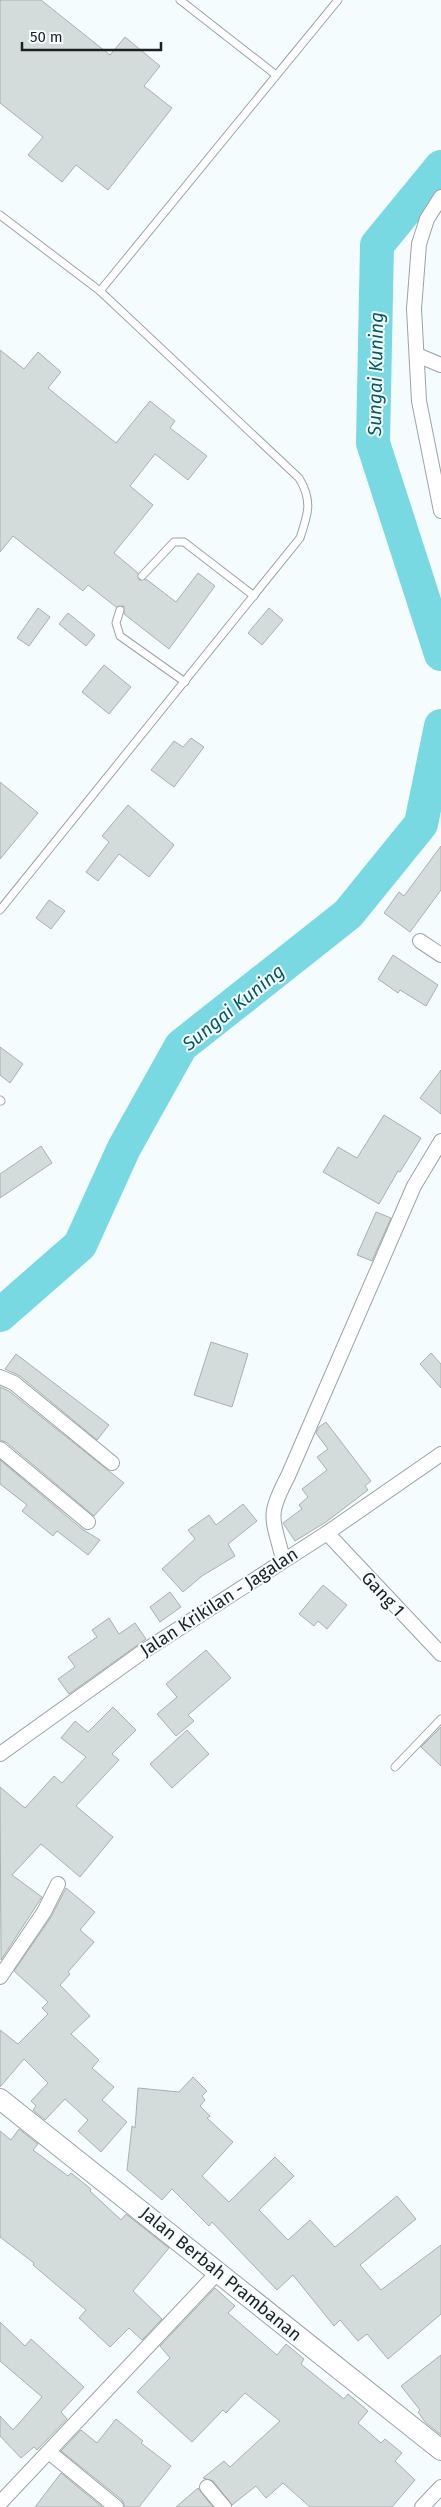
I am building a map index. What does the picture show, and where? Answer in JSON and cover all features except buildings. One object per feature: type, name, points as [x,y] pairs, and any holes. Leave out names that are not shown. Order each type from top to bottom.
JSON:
[{"type":"main road","name":"Jalan Berbah Prambanan","points":[[0,2099],[219,2271],[441,2450]]},
{"type":"street","points":[[441,197],[427,219],[419,244],[414,309],[419,402],[441,512]]},
{"type":"street","points":[[417,355],[441,365]]},
{"type":"street","points":[[420,941],[441,955]]},
{"type":"street","points":[[283,1559],[273,1517],[275,1501],[288,1476],[414,1186],[441,1141]]},
{"type":"street","points":[[0,1378],[14,1383],[112,1462]]},
{"type":"street","points":[[0,1449],[88,1522]]},
{"type":"street","name":"Jalan Krikilan - Jagalan","points":[[0,1754],[141,1653],[283,1559],[327,1533],[441,1454]]},
{"type":"street","name":"Gang 1","points":[[327,1533],[441,1654]]},
{"type":"street","points":[[0,1977],[44,1912],[58,1884]]},
{"type":"street","points":[[0,2503],[219,2271]]},
{"type":"street","points":[[49,2452],[116,2507]]},
{"type":"street","points":[[208,2487],[224,2507]]},
{"type":"street","points":[[422,2507],[441,2487]]},
{"type":"lane","points":[[180,0],[276,75]]},
{"type":"lane","points":[[100,292],[338,0]]},
{"type":"lane","points":[[0,215],[100,292],[298,478],[307,492],[308,516],[300,538],[0,910]]},
{"type":"lane","points":[[142,576],[174,542],[184,542],[254,596]]},
{"type":"lane","points":[[120,610],[116,623],[120,636],[185,682]]},
{"type":"lane","points":[[395,1767],[441,1719]]},
{"type":"waterway","name":"Sungai Kuning","points":[[441,167],[377,245],[373,443],[441,654]]},
{"type":"waterway","name":"Sungai Kuning","points":[[0,1315],[80,1245],[124,1148],[181,1046],[348,914],[421,824],[441,726]]}]
